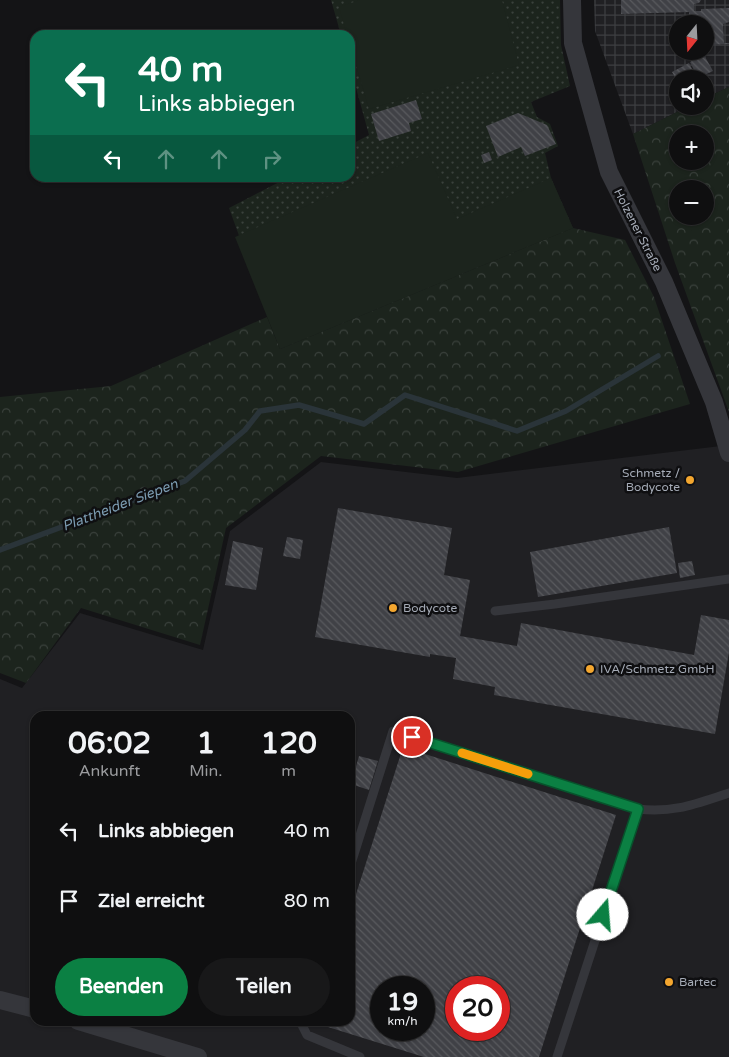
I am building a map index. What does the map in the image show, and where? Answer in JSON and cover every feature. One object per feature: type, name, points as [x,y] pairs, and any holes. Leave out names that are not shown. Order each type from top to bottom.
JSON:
[{"type":"street","name":"Holzener Straße","points":[[572,0],[573,43],[609,172],[664,282],[714,402],[729,453]]},
{"type":"street","points":[[0,1001],[30,1008]]},
{"type":"street","points":[[95,1026],[198,1057]]},
{"type":"lane","points":[[495,611],[729,579]]},
{"type":"lane","points":[[355,851],[393,731],[638,809],[658,811],[679,809],[729,793]]},
{"type":"lane","points":[[556,1057],[638,809]]},
{"type":"lane","points":[[302,1026],[307,1035],[360,1057]]},
{"type":"shaded area","points":[[594,0],[729,0],[729,87],[714,94],[714,70],[669,70],[669,115],[671,115],[633,134],[595,31]]},
{"type":"shaded area","points":[[729,445],[729,1057],[0,1057],[0,679],[22,688],[80,613],[203,650],[230,531],[321,462],[457,478]]},
{"type":"green space","points":[[331,0],[560,0],[561,45],[570,86],[531,102],[537,117],[550,124],[558,146],[545,153],[551,178],[573,228],[280,349],[229,208],[279,182],[355,182],[355,142],[369,135],[355,84],[355,30],[340,30]]},
{"type":"green space","points":[[360,0],[502,0],[519,65],[369,109],[355,62],[355,30],[346,30],[339,7]]},
{"type":"green space","points":[[729,87],[729,412],[675,263],[633,134],[671,115],[714,115],[714,94]]},
{"type":"green space","points":[[428,153],[457,219],[551,178],[573,228],[280,349],[235,237]]},
{"type":"green space","points":[[573,228],[625,240],[654,297],[690,404],[458,472],[321,456],[226,528],[200,645],[81,608],[26,683],[0,673],[0,397],[111,386],[267,317],[280,349]]},
{"type":"building","points":[[621,0],[701,0],[699,3],[694,4],[694,11],[729,8],[729,22],[723,24],[724,43],[729,44],[714,45],[714,15],[689,15],[689,12],[621,14]]},
{"type":"building","points":[[694,60],[707,60],[712,70],[694,70],[690,62]]},
{"type":"building","points":[[689,63],[692,70],[676,70]]},
{"type":"building","points":[[416,100],[422,119],[409,123],[411,131],[379,141],[371,114]]},
{"type":"building","points":[[518,113],[547,125],[556,144],[525,156],[521,147],[498,157],[486,126]]},
{"type":"building","points":[[489,152],[492,160],[484,163],[481,155]]},
{"type":"building","points":[[338,508],[452,528],[444,575],[470,580],[460,636],[517,646],[521,623],[694,655],[701,615],[729,620],[729,652],[715,734],[494,695],[495,687],[453,679],[456,658],[430,654],[430,657],[315,637]]},
{"type":"building","points":[[669,527],[677,573],[538,597],[530,552]]},
{"type":"building","points":[[287,537],[303,540],[300,559],[283,556]]},
{"type":"building","points":[[233,541],[263,548],[256,590],[225,585]]},
{"type":"building","points":[[692,561],[695,575],[680,578],[678,563]]},
{"type":"building","points":[[403,747],[616,815],[539,1057],[424,1057],[373,1041],[435,1041],[435,976],[370,976],[370,1040],[325,1026],[355,1026],[355,897]]},
{"type":"building","points":[[359,756],[378,761],[369,790],[355,785],[355,770]]},
{"type":"waterway","name":"Plattheider Siepen","points":[[0,550],[185,481],[245,430],[260,411],[299,405],[364,424],[405,395],[517,431],[566,411],[658,356]]},
{"type":"slow traffic","points":[[462,753],[528,774]]},
{"type":"place","name":"Schmetz / Bodycote","points":[[690,480]]},
{"type":"place","name":"Bodycote","points":[[393,608]]},
{"type":"place","name":"IVA/Schmetz GmbH","points":[[590,669]]},
{"type":"place","name":"Bartec","points":[[669,982]]},
{"type":"route","points":[[412,737],[638,809],[603,915]]}]
